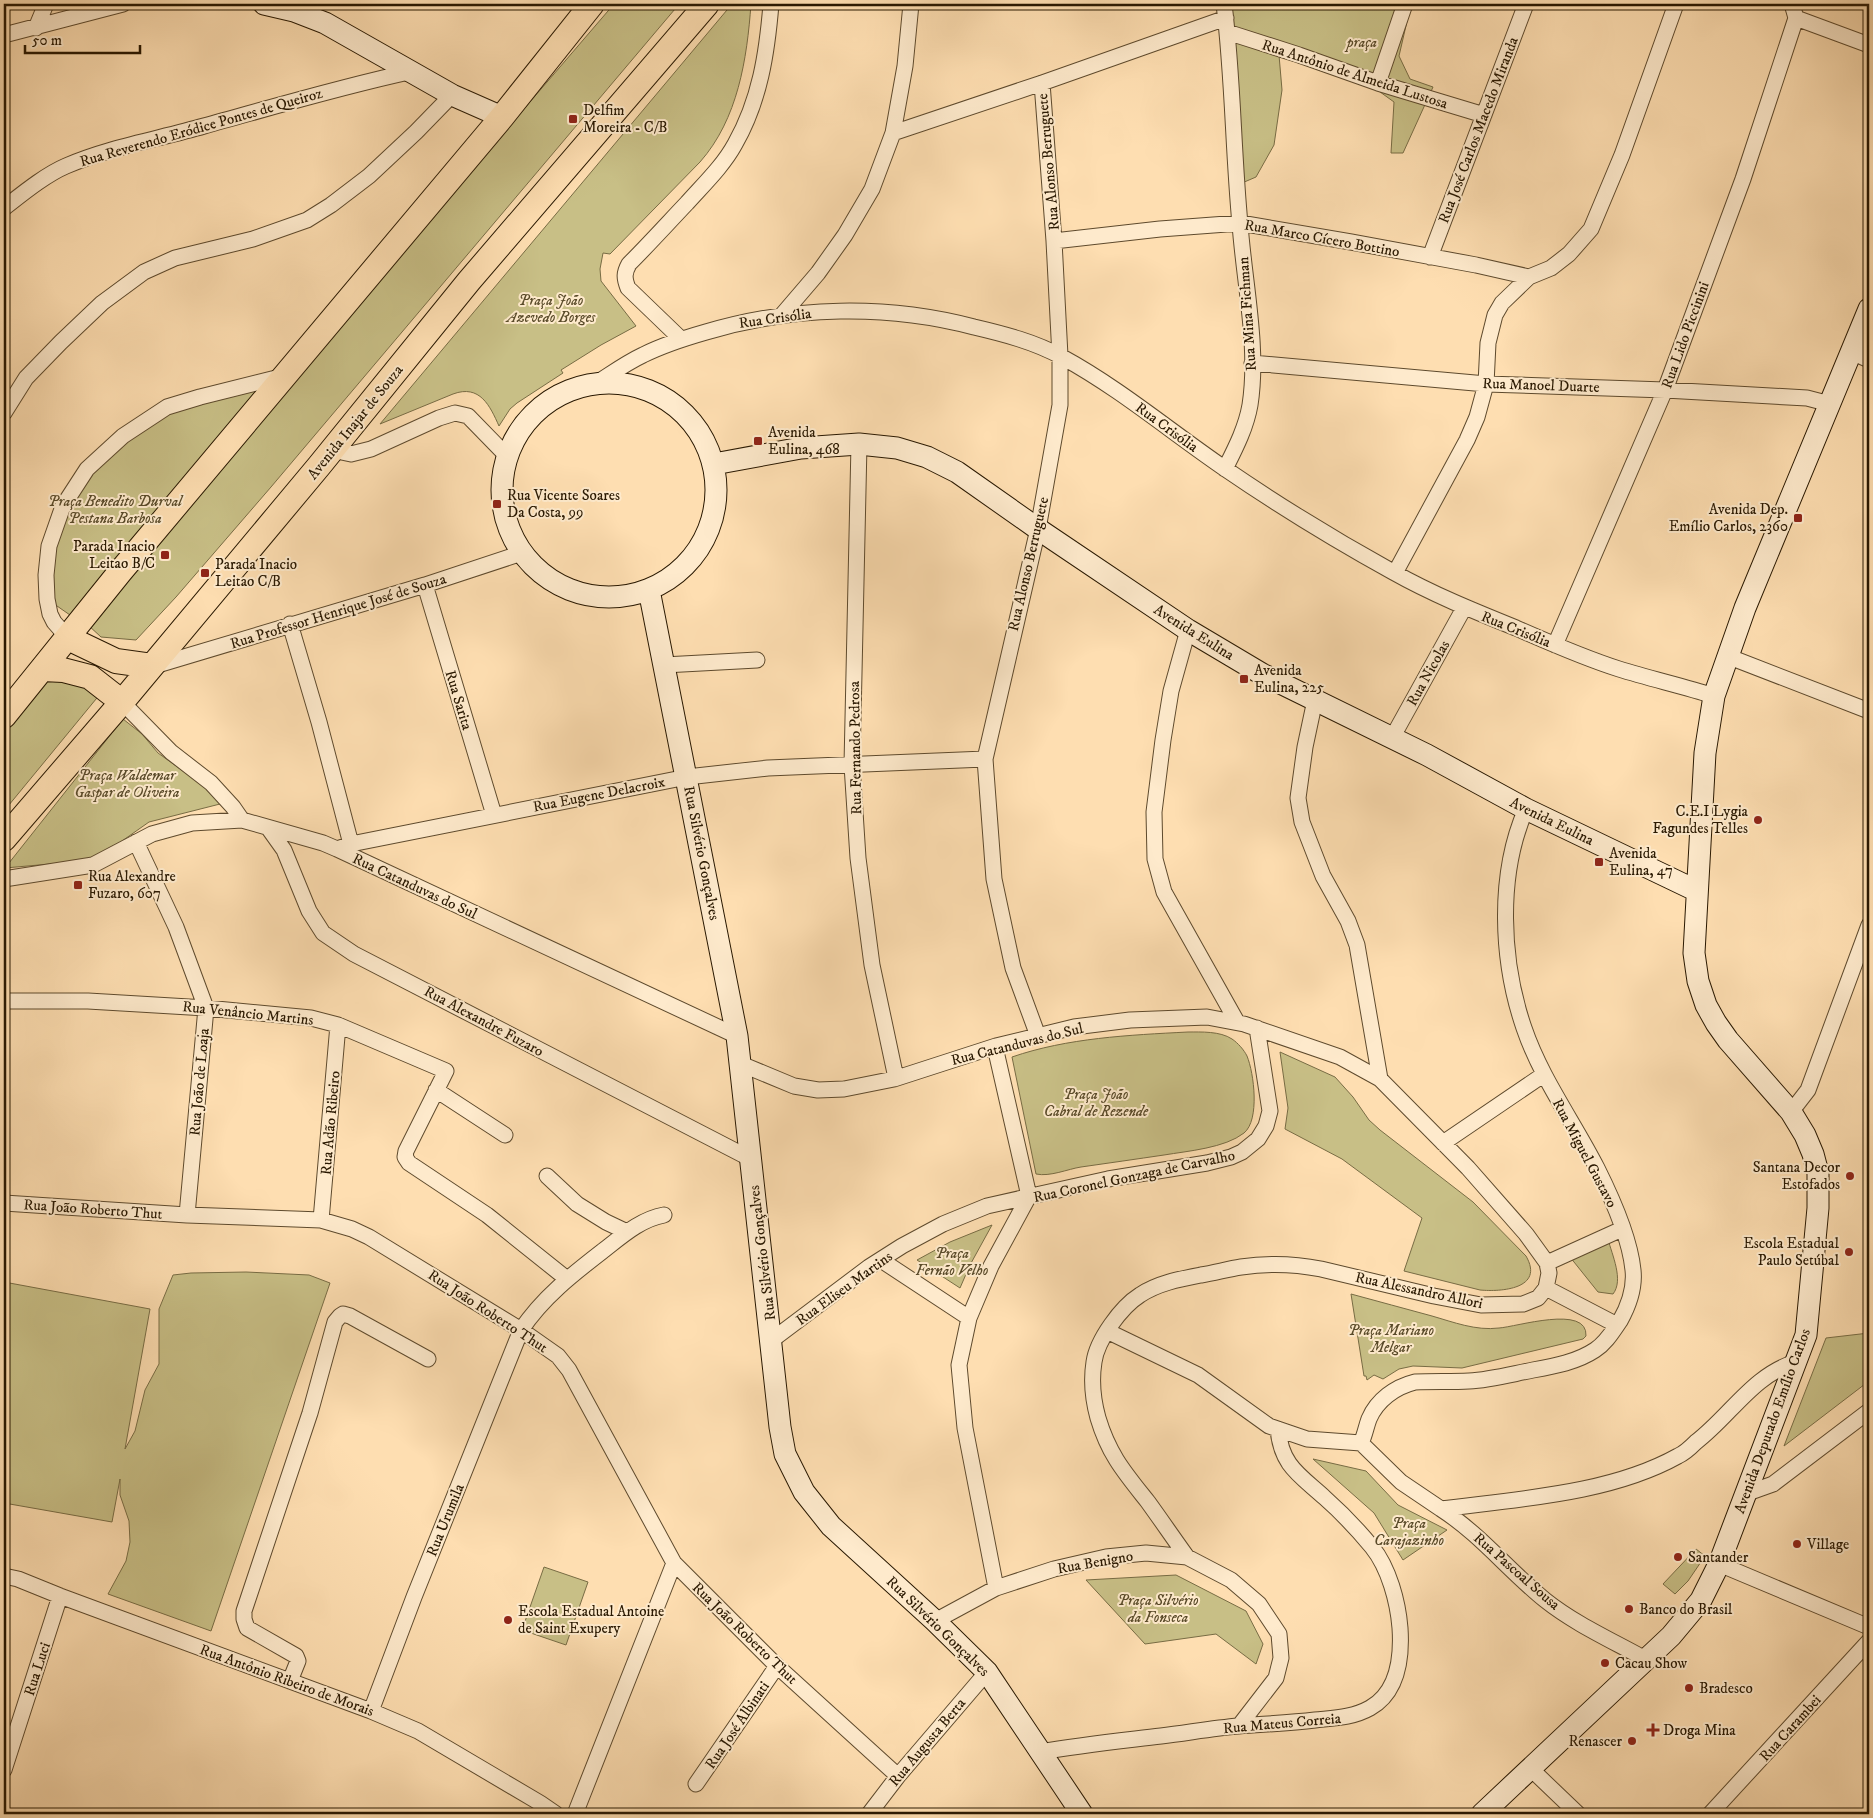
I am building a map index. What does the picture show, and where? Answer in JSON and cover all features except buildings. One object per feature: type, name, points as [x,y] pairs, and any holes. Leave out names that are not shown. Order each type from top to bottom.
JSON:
[{"type":"main road","points":[[4,716],[120,572],[502,117],[588,5]]},
{"type":"main road","name":"Avenida Inajar de Souza","points":[[4,840],[122,702],[332,450],[469,281],[702,5]]},
{"type":"main road","points":[[68,638],[116,661],[152,666]]},
{"type":"main road","points":[[43,669],[63,670],[90,678],[122,702]]},
{"type":"street","points":[[36,28],[46,4]]},
{"type":"street","points":[[4,35],[124,4]]},
{"type":"street","points":[[264,4],[294,10],[325,22],[409,72],[452,95],[502,117]]},
{"type":"street","points":[[681,339],[628,288],[625,272],[629,264],[716,171],[735,144],[748,118],[758,88],[764,62],[771,4]]},
{"type":"street","points":[[782,315],[818,272],[845,235],[872,189],[893,133],[905,66],[911,4]]},
{"type":"street","points":[[1378,83],[1405,4]]},
{"type":"street","name":"Rua José Carlos Macedo Miranda","points":[[1430,257],[1526,4]]},
{"type":"street","points":[[1395,573],[1466,440],[1476,417],[1486,384],[1488,343],[1495,315],[1502,303],[1529,276],[1551,268],[1569,254],[1592,229],[1619,163],[1676,4]]},
{"type":"street","points":[[1794,11],[1869,45]]},
{"type":"street","name":"Rua Lido Piccinini","points":[[1555,645],[1665,390],[1743,179],[1794,11]]},
{"type":"street","points":[[893,133],[1226,18]]},
{"type":"street","name":"Rua Antônio de Almeida Lustosa","points":[[1226,18],[1299,55],[1378,83],[1484,115]]},
{"type":"street","name":"Rua Mina Fichman","points":[[1225,469],[1242,434],[1249,407],[1252,384],[1252,345],[1240,224],[1226,18]]},
{"type":"street","name":"Rua Reverendo Eródice Pontes de Queiroz","points":[[4,208],[21,194],[66,166],[92,157],[291,101],[409,72]]},
{"type":"street","name":"Rua Alonso Berruguete","points":[[1038,1036],[1014,968],[994,879],[985,759],[1038,529],[1060,405],[1060,356],[1054,240],[1042,83]]},
{"type":"street","points":[[4,413],[26,378],[54,349],[102,303],[144,272],[175,258],[253,239],[307,220],[331,205],[369,176],[452,95]]},
{"type":"street","name":"Rua Marco Cícero Bottino","points":[[1054,240],[1160,229],[1240,224],[1529,276]]},
{"type":"street","name":"Avenida Deputado Emílio Carlos","points":[[1482,1814],[1647,1660],[1683,1623],[1701,1600],[1719,1564],[1806,1335],[1818,1208],[1818,1173],[1813,1154],[1805,1135],[1791,1112],[1728,1040],[1706,1005],[1698,982],[1694,953],[1705,753],[1714,696],[1727,656],[1830,404],[1860,356],[1869,309]]},
{"type":"street","name":"Rua Crisólia","points":[[595,384],[644,354],[681,339],[731,325],[782,315],[830,310],[886,311],[950,320],[1014,337],[1060,356],[1127,398],[1225,469],[1311,524],[1395,573],[1464,608],[1555,645],[1618,669],[1681,685],[1714,696]]},
{"type":"street","name":"Rua Manoel Duarte","points":[[1252,363],[1486,384],[1665,390],[1807,398],[1830,404]]},
{"type":"street","points":[[68,638],[54,622],[50,614],[46,575],[49,546],[63,506],[87,469],[123,436],[167,407],[284,376]]},
{"type":"street","points":[[595,384],[627,385],[657,394],[682,412],[702,436],[714,464],[717,495],[711,525],[704,539],[697,552],[676,575],[649,590],[614,597],[579,593],[548,578],[522,553],[507,523],[502,489],[507,456],[521,429],[541,407],[567,392],[595,384]]},
{"type":"street","points":[[332,450],[351,454],[371,450],[439,418],[455,413],[468,416],[507,456]]},
{"type":"street","name":"Avenida Eulina","points":[[714,464],[801,448],[859,444],[897,448],[927,457],[957,472],[1188,630],[1262,674],[1392,738],[1526,809],[1697,891]]},
{"type":"street","name":"Rua Fernando Pedrosa","points":[[859,444],[852,765],[858,858],[872,965],[896,1078]]},
{"type":"street","name":"Rua Professor Henrique José de Souza","points":[[152,666],[425,585],[522,553]]},
{"type":"street","name":"Rua Sarita","points":[[425,585],[494,815]]},
{"type":"street","name":"Rua Silvério Gonçalves","points":[[649,590],[737,1036],[780,1426],[785,1454],[804,1492],[831,1526],[936,1621],[987,1672],[1082,1814]]},
{"type":"street","name":"Rua Nicolas","points":[[1392,738],[1464,608]]},
{"type":"street","points":[[290,624],[320,722],[351,844]]},
{"type":"street","points":[[1188,630],[1171,691],[1163,740],[1154,812],[1155,859],[1164,892],[1237,1022]]},
{"type":"street","points":[[1727,656],[1869,712]]},
{"type":"street","points":[[664,665],[757,660]]},
{"type":"street","points":[[1315,700],[1305,747],[1298,798],[1302,822],[1323,876],[1348,921],[1357,946],[1380,1079],[1443,1142],[1526,1234],[1547,1263],[1549,1273],[1546,1288],[1617,1325]]},
{"type":"street","points":[[122,702],[171,752],[211,783],[242,820]]},
{"type":"street","name":"Rua Eugene Delacroix","points":[[336,849],[351,844],[687,777],[768,768],[985,759]]},
{"type":"street","name":"Rua Miguel Gustavo","points":[[1361,1442],[1376,1406],[1383,1398],[1407,1384],[1415,1382],[1470,1381],[1563,1364],[1596,1350],[1608,1338],[1627,1310],[1632,1292],[1633,1269],[1615,1208],[1597,1168],[1544,1075],[1524,1028],[1513,988],[1506,947],[1508,878],[1514,843],[1526,809]]},
{"type":"street","points":[[4,879],[93,866],[136,842],[171,827],[192,823],[242,820]]},
{"type":"street","name":"Rua Catanduvas do Sul","points":[[242,820],[324,843],[737,1036]]},
{"type":"street","name":"Rua Alexandre Fuzaro","points":[[269,829],[284,850],[309,910],[323,933],[354,954],[751,1160]]},
{"type":"street","name":"Rua João de Loaja","points":[[136,842],[176,927],[206,1008],[187,1215]]},
{"type":"street","points":[[1791,1112],[1808,1090],[1869,925]]},
{"type":"street","name":"Rua Venâncio Martins","points":[[4,1001],[88,1001],[206,1008],[311,1018],[338,1025],[446,1071],[406,1151],[405,1157],[409,1163],[487,1215],[566,1279]]},
{"type":"street","name":"Rua Catanduvas do Sul","points":[[741,1064],[794,1086],[818,1090],[844,1089],[896,1078],[995,1047],[1074,1027],[1130,1020],[1207,1017],[1237,1022],[1257,1028],[1340,1057],[1380,1079]]},
{"type":"street","name":"Rua Adão Ribeiro","points":[[321,1220],[338,1025]]},
{"type":"street","name":"Rua Coronel Gonzaga de Carvalho","points":[[996,1588],[965,1428],[959,1365],[969,1318],[991,1266],[1029,1196],[1108,1178],[1231,1158],[1258,1139],[1266,1126],[1270,1111],[1257,1028]]},
{"type":"street","points":[[995,1047],[1029,1196]]},
{"type":"street","points":[[1443,1142],[1544,1075]]},
{"type":"street","points":[[436,1090],[505,1135]]},
{"type":"street","points":[[547,1176],[577,1204],[606,1222],[627,1232]]},
{"type":"street","name":"Rua Eliseu Martins","points":[[772,1340],[902,1246],[943,1224],[986,1206],[1029,1196]]},
{"type":"street","name":"Rua João Roberto Thut","points":[[4,1203],[187,1215],[321,1220],[352,1229],[369,1237],[521,1330],[558,1356],[569,1370],[674,1563],[777,1666],[898,1776]]},
{"type":"street","name":"Rua Urumila","points":[[371,1711],[414,1597],[521,1330],[537,1309],[566,1279],[627,1232],[654,1217],[664,1216]]},
{"type":"street","points":[[1547,1263],[1622,1229]]},
{"type":"street","points":[[881,1260],[969,1318]]},
{"type":"street","name":"Rua Alessandro Allori","points":[[1187,1557],[1147,1501],[1123,1472],[1108,1447],[1094,1400],[1094,1362],[1107,1330],[1127,1305],[1139,1295],[1152,1288],[1189,1278],[1241,1267],[1273,1266],[1307,1266],[1481,1305],[1523,1304],[1538,1298],[1546,1288]]},
{"type":"street","points":[[290,1682],[298,1661],[296,1656],[247,1628],[244,1611],[310,1413],[335,1322],[343,1314],[350,1316],[428,1359]]},
{"type":"street","points":[[1107,1330],[1198,1375],[1269,1426],[1307,1439],[1361,1442],[1402,1482],[1441,1509],[1547,1495],[1598,1486],[1649,1469],[1679,1456],[1702,1437],[1761,1379],[1780,1367],[1796,1362]]},
{"type":"street","points":[[1745,1494],[1773,1484],[1869,1412]]},
{"type":"street","name":"Rua Mateus Correia","points":[[1041,1752],[1091,1743],[1239,1726],[1352,1717],[1371,1708],[1388,1692],[1396,1673],[1402,1650],[1399,1616],[1388,1578],[1378,1554],[1358,1530],[1300,1477],[1289,1464],[1279,1446],[1278,1429]]},
{"type":"street","name":"Rua Pascoal Sousa","points":[[1441,1509],[1468,1528],[1546,1600],[1578,1621],[1647,1660]]},
{"type":"street","name":"Rua Benigno","points":[[936,1621],[996,1588],[1054,1569],[1106,1557],[1146,1554],[1187,1557],[1231,1580],[1259,1604],[1278,1634],[1281,1658],[1276,1678],[1239,1726]]},
{"type":"street","points":[[575,1814],[674,1563]]},
{"type":"street","points":[[1719,1564],[1869,1627]]},
{"type":"street","name":"Rua Antônio Ribeiro de Morais","points":[[4,1576],[18,1579],[371,1711],[418,1731],[556,1814]]},
{"type":"street","name":"Rua Luci","points":[[4,1770],[60,1596]]},
{"type":"street","name":"Rua Carambei","points":[[1710,1814],[1869,1641]]},
{"type":"street","name":"Rua José Albinati","points":[[696,1784],[777,1666]]},
{"type":"street","name":"Rua Augusta Berta","points":[[869,1814],[898,1776],[987,1672]]},
{"type":"street","points":[[1530,1768],[1578,1814]]},
{"type":"green space","points":[[614,4],[665,4],[675,9],[176,597],[136,640],[101,637],[88,625]]},
{"type":"green space","name":"Praça João Azevedo Borges","points":[[732,4],[751,4],[743,67],[732,108],[723,127],[713,145],[700,162],[610,254],[603,253],[600,269],[601,281],[636,326],[561,370],[563,373],[510,409],[499,426],[488,404],[477,394],[470,392],[453,394],[380,424]]},
{"type":"green space","name":"praça","points":[[1223,4],[1411,4],[1399,56],[1410,79],[1433,87],[1403,153],[1391,153],[1394,102],[1369,84],[1279,55],[1282,90],[1274,145],[1256,177],[1242,183]]},
{"type":"green space","name":"Praça Benedito Durval Pestana Barbosa","points":[[284,376],[80,622],[47,599],[46,575],[79,482],[167,407]]},
{"type":"green space","points":[[43,673],[101,693],[4,811],[4,720]]},
{"type":"green space","name":"Praça Waldemar Gaspar de Oliveira","points":[[123,719],[142,734],[158,753],[204,786],[220,804],[149,822],[95,860],[5,868]]},
{"type":"green space","name":"Praça João Cabral de Rezende","points":[[1210,1032],[1227,1036],[1236,1042],[1246,1054],[1252,1073],[1254,1107],[1249,1127],[1244,1133],[1227,1142],[1206,1148],[1081,1167],[1053,1174],[1036,1174],[1012,1057],[1054,1046],[1098,1038]]},
{"type":"green space","points":[[1280,1052],[1335,1077],[1353,1097],[1369,1120],[1380,1130],[1473,1202],[1526,1256],[1530,1267],[1530,1276],[1525,1282],[1509,1289],[1480,1290],[1404,1271],[1422,1218],[1342,1159],[1285,1129],[1288,1108]]},
{"type":"green space","name":"Praça Fernão Velho","points":[[992,1225],[970,1265],[960,1288],[917,1260],[950,1242]]},
{"type":"green space","points":[[1608,1239],[1617,1275],[1616,1288],[1613,1294],[1598,1292],[1570,1257]]},
{"type":"green space","points":[[246,1272],[309,1275],[330,1283],[211,1631],[108,1594],[126,1561],[130,1542],[129,1521],[120,1495],[120,1479],[112,1522],[4,1503],[4,1282],[150,1309],[125,1449],[135,1431],[145,1390],[159,1364],[159,1309],[173,1275]]},
{"type":"green space","name":"Praça Mariano Melgar","points":[[1351,1294],[1473,1327],[1490,1329],[1550,1320],[1564,1319],[1576,1321],[1584,1326],[1586,1336],[1583,1339],[1462,1368],[1413,1366],[1399,1369],[1383,1379],[1374,1375],[1367,1380],[1366,1376],[1364,1376]]},
{"type":"green space","points":[[1869,1333],[1869,1381],[1784,1446],[1826,1338]]},
{"type":"green space","name":"Praça Carajazinho","points":[[1313,1459],[1366,1471],[1398,1505],[1447,1530],[1403,1560],[1374,1513]]},
{"type":"green space","points":[[1696,1549],[1705,1556],[1688,1581],[1675,1594],[1663,1584]]},
{"type":"green space","points":[[544,1567],[588,1582],[566,1645],[522,1630]]},
{"type":"green space","name":"Praça Silvério da Fonseca","points":[[1176,1575],[1246,1611],[1263,1644],[1256,1664],[1216,1634],[1145,1644],[1086,1580]]},
{"type":"place","name":"Delfim Moreira - C/B","points":[[573,119]]},
{"type":"place","name":"Avenida Eulina, 468","points":[[758,441]]},
{"type":"place","name":"Rua Vicente Soares Da Costa, 99","points":[[497,504]]},
{"type":"place","name":"Avenida Dep. Emílio Carlos, 2360","points":[[1798,518]]},
{"type":"place","name":"Parada Inacio Leitao B/C","points":[[165,555]]},
{"type":"place","name":"Parada Inacio Leitao C/B","points":[[205,573]]},
{"type":"place","name":"Avenida Eulina, 225","points":[[1244,679]]},
{"type":"place","name":"C.E.I Lygia Fagundes Telles","points":[[1758,820]]},
{"type":"place","name":"Avenida Eulina, 47","points":[[1599,862]]},
{"type":"place","name":"Rua Alexandre Fuzaro, 607","points":[[78,885]]},
{"type":"place","name":"Santana Decor Estofados","points":[[1850,1176]]},
{"type":"place","name":"Escola Estadual Paulo Setúbal","points":[[1849,1252]]},
{"type":"place","name":"Village","points":[[1797,1544]]},
{"type":"place","name":"Santander","points":[[1678,1557]]},
{"type":"place","name":"Banco do Brasil","points":[[1629,1609]]},
{"type":"place","name":"Escola Estadual Antoine de Saint Exupery","points":[[508,1620]]},
{"type":"place","name":"Cacau Show","points":[[1605,1663]]},
{"type":"place","name":"Bradesco","points":[[1689,1688]]},
{"type":"place","name":"Droga Mina","points":[[1653,1730]]},
{"type":"place","name":"Renascer","points":[[1632,1741]]}]
